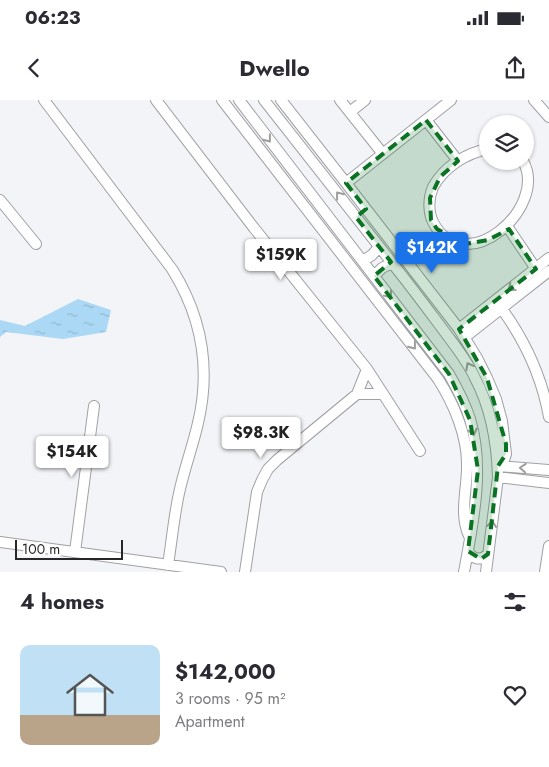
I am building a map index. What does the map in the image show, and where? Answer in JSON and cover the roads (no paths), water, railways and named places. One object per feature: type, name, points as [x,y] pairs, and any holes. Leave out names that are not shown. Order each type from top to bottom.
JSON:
[{"type":"street","points":[[44,100],[172,269],[189,298],[199,330],[204,362],[203,394],[198,423],[180,490],[168,565]]},
{"type":"street","points":[[156,100],[254,228],[367,369],[420,451]]},
{"type":"street","points":[[222,100],[447,393],[457,416],[465,444],[468,465],[464,519],[470,537]]},
{"type":"street","points":[[239,100],[449,374],[461,396],[476,444],[478,470],[464,572]]},
{"type":"street","points":[[264,100],[426,306],[466,359],[476,379],[485,400],[491,422],[496,444],[498,471],[486,572]]},
{"type":"street","points":[[281,100],[462,333],[477,358],[488,378],[502,421],[506,454],[498,471]]},
{"type":"street","points":[[340,100],[383,154]]},
{"type":"street","points":[[350,112],[365,100]]},
{"type":"street","points":[[346,183],[451,100]]},
{"type":"street","points":[[534,100],[549,117]]},
{"type":"street","points":[[426,120],[458,161]]},
{"type":"street","points":[[479,152],[470,154],[449,168],[433,188],[430,198],[431,220],[445,237],[454,242],[465,244],[488,240],[499,236],[518,221],[530,201],[532,188],[528,170]]},
{"type":"street","points":[[0,200],[36,244]]},
{"type":"street","points":[[356,217],[366,209]]},
{"type":"street","points":[[509,229],[544,275]]},
{"type":"street","points":[[363,261],[379,247]]},
{"type":"street","points":[[462,333],[502,308],[544,275],[549,258]]},
{"type":"street","points":[[374,276],[382,268],[392,263]]},
{"type":"street","points":[[462,333],[544,275]]},
{"type":"street","points":[[426,306],[435,298]]},
{"type":"street","points":[[502,308],[530,357],[544,393],[549,417]]},
{"type":"street","points":[[245,572],[257,492],[268,469],[357,394],[367,369]]},
{"type":"street","points":[[357,394],[383,394]]},
{"type":"street","points":[[74,552],[94,406]]},
{"type":"street","points":[[498,471],[549,470]]},
{"type":"street","points":[[498,471],[549,483]]},
{"type":"street","points":[[0,542],[221,572]]},
{"type":"street","points":[[545,572],[549,546]]},
{"type":"street","points":[[468,551],[477,559],[481,559],[488,554]]},
{"type":"water","points":[[78,299],[111,310],[106,332],[63,339],[6,332],[0,337],[0,320],[25,326]]}]
